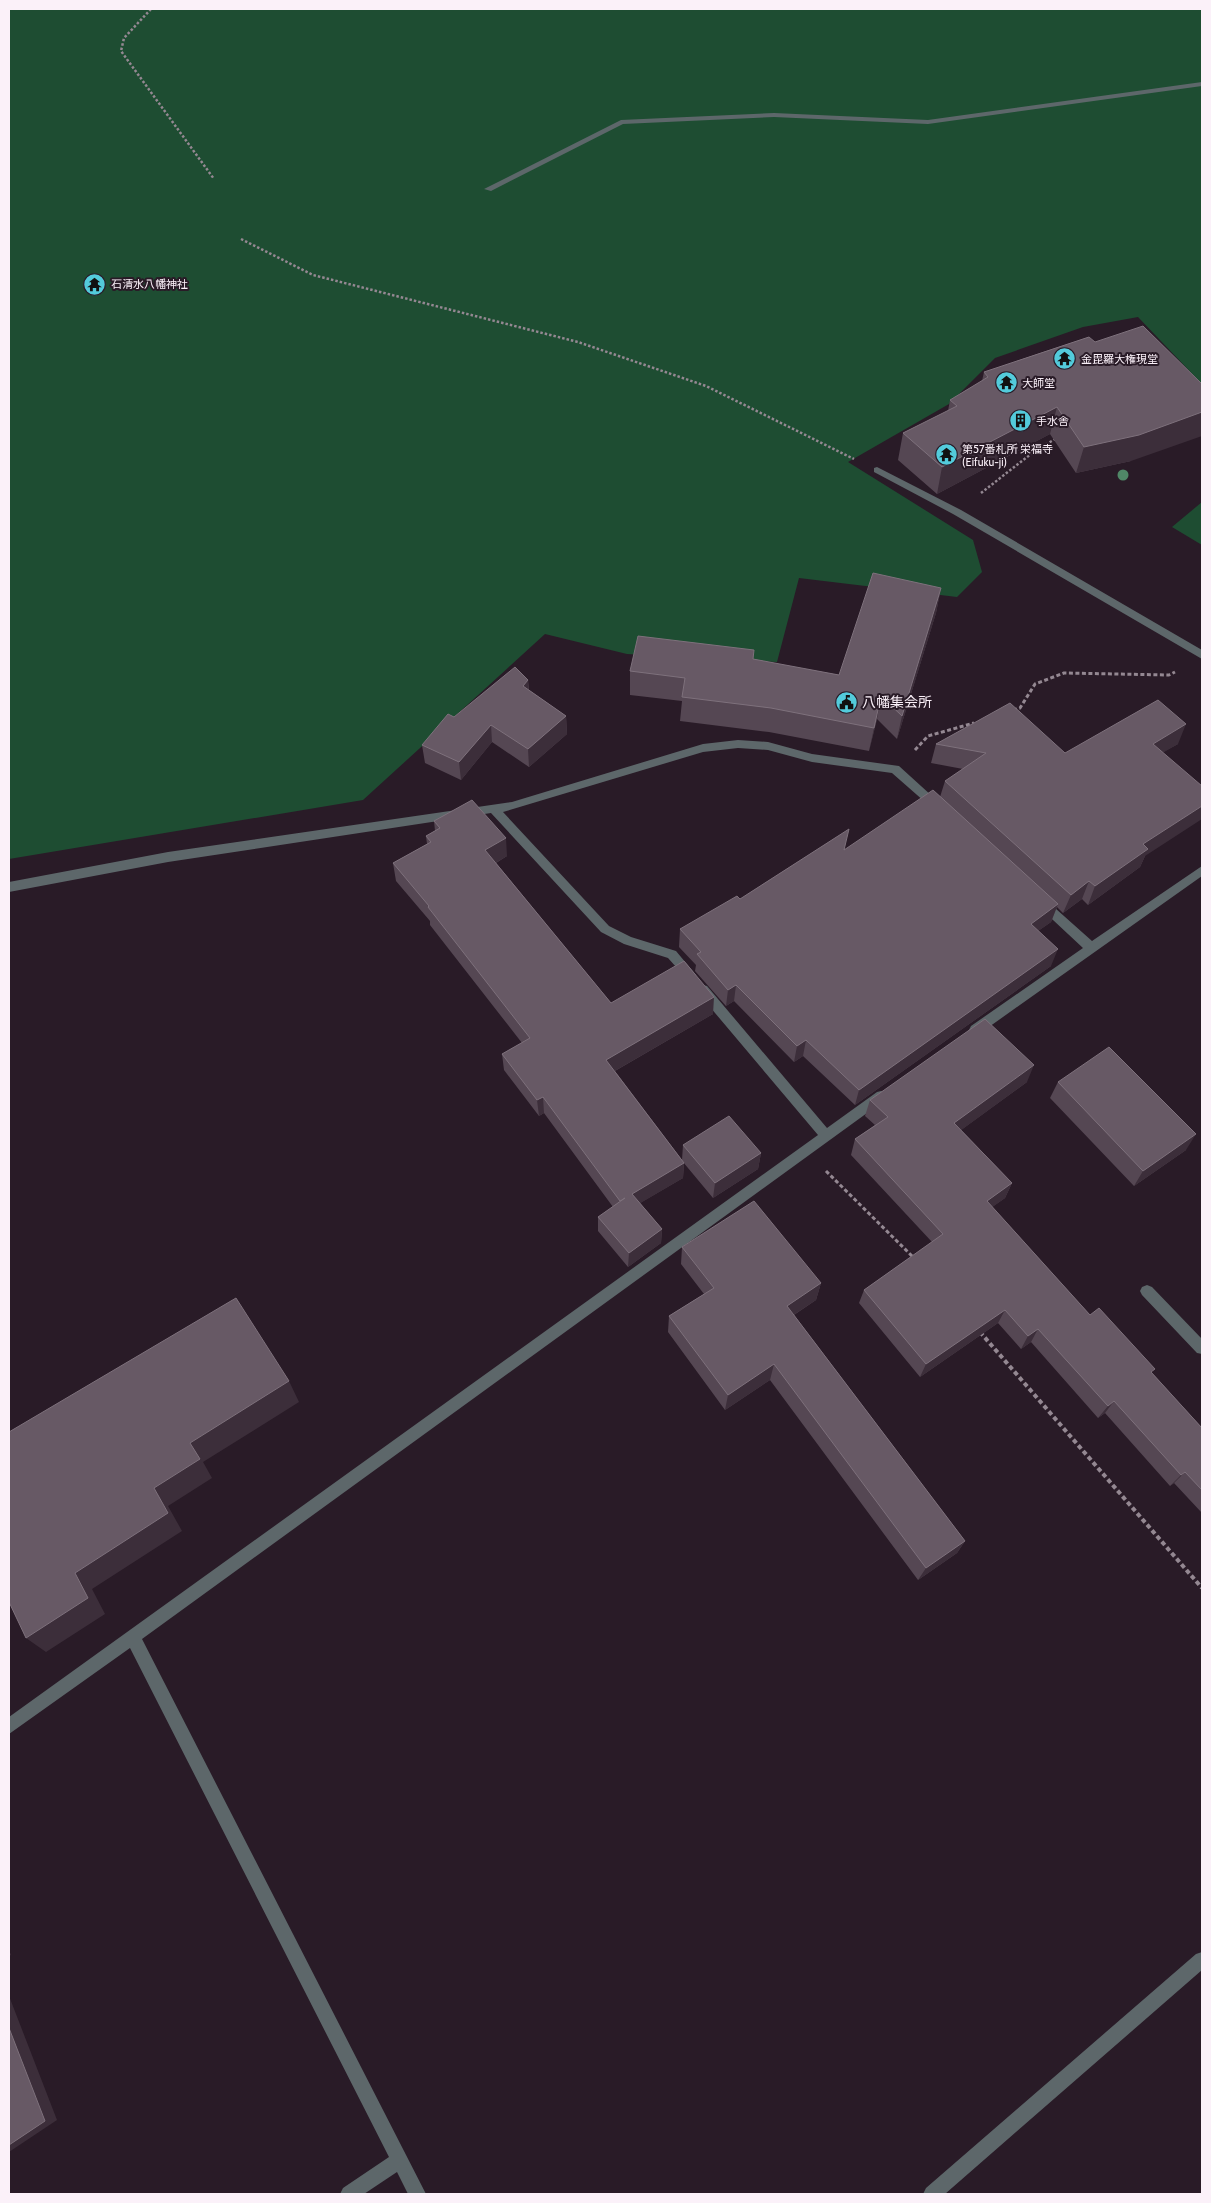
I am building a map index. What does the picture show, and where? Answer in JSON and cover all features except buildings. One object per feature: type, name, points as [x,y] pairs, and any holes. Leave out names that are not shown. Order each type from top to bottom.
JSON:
[{"type":"street","points":[[488,189],[621,122],[774,115],[928,122],[1202,84]]},
{"type":"street","points":[[877,470],[957,512],[1202,655]]},
{"type":"street","points":[[9,887],[168,857],[512,806],[703,748],[738,744],[768,746],[812,758],[895,769],[943,812]]},
{"type":"street","points":[[494,808],[605,929],[628,941],[672,954],[826,1135]]},
{"type":"street","points":[[962,1038],[1202,870]]},
{"type":"street","points":[[1034,895],[1090,948]]},
{"type":"street","points":[[9,1726],[804,1150],[890,1090]]},
{"type":"street","points":[[1147,1291],[1202,1348]]},
{"type":"street","points":[[132,1636],[417,2194]]},
{"type":"street","points":[[932,2194],[1202,1960]]},
{"type":"street","points":[[349,2194],[399,2160]]},
{"type":"path","points":[[151,9],[124,38],[122,52],[214,179]]},
{"type":"path","points":[[241,239],[313,275],[578,342],[706,386],[877,470]]},
{"type":"path","points":[[957,512],[1036,450],[1062,436]]},
{"type":"path","points":[[1012,711],[1020,708],[1035,684],[1064,673],[1169,675],[1177,670]]},
{"type":"path","points":[[895,769],[928,736],[978,722]]},
{"type":"path","points":[[804,1150],[920,1264]]},
{"type":"path","points":[[978,1330],[1202,1588]]},
{"type":"green space","points":[[9,9],[1202,9],[1202,384],[1138,317],[1083,327],[995,358],[949,404],[848,462],[973,540],[982,572],[957,597],[799,578],[777,662],[627,654],[545,634],[363,800],[9,859]]},
{"type":"green space","points":[[1202,502],[1202,545],[1172,527]]},
{"type":"place","name":"石清水八幡神社","points":[[95,284]]},
{"type":"place","name":"金毘羅大権現堂","points":[[1065,359]]},
{"type":"place","name":"大師堂","points":[[1006,383]]},
{"type":"place","name":"手水舎","points":[[1020,421]]},
{"type":"place","name":"第57番札所 栄福寺 (Eifuku-ji)","points":[[946,455]]},
{"type":"place","name":"八幡集会所","points":[[846,702]]}]
